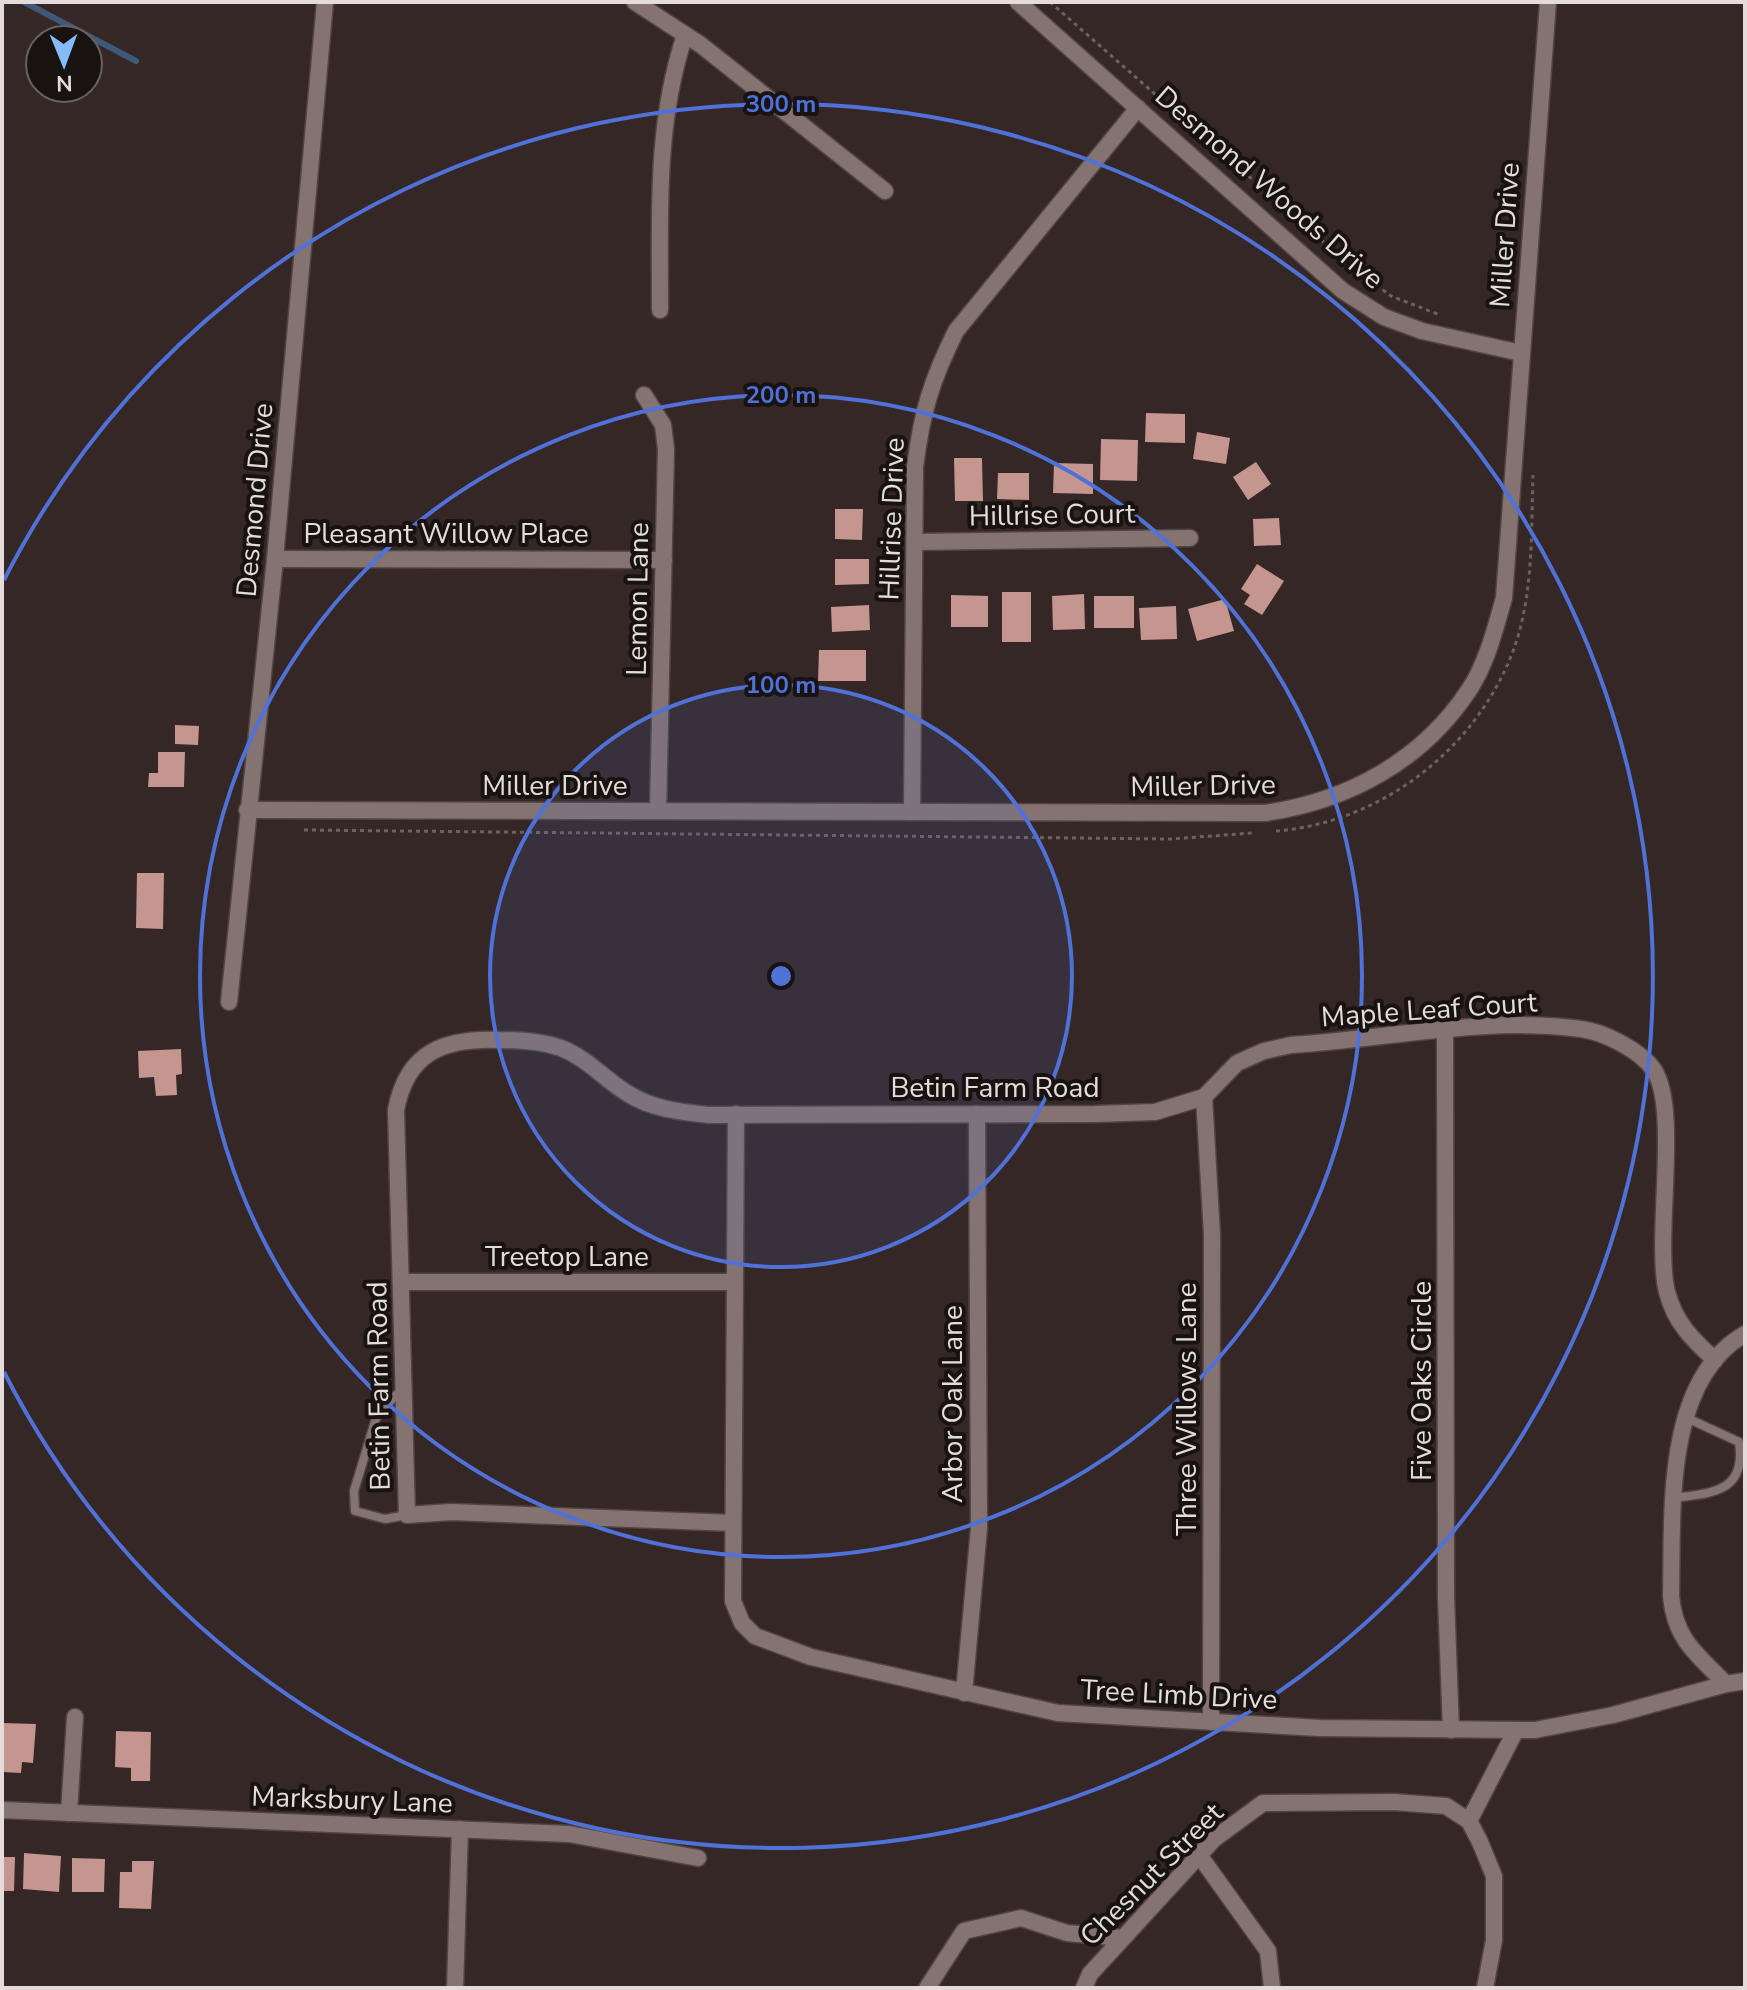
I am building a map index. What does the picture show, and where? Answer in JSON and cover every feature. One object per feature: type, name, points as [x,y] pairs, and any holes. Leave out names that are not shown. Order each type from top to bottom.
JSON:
[{"type":"street","name":"Desmond Drive","points":[[229,1002],[275,559],[325,2]]},
{"type":"street","points":[[635,2],[685,35],[885,191]]},
{"type":"street","name":"Desmond Woods Drive","points":[[1018,2],[1343,291],[1374,311],[1422,331],[1521,353]]},
{"type":"street","name":"Miller Drive","points":[[247,810],[1265,813],[1342,795],[1390,769],[1442,723],[1470,689],[1490,645],[1504,598],[1548,2]]},
{"type":"street","points":[[660,310],[660,175],[672,76],[685,35]]},
{"type":"street","name":"Hillrise Drive","points":[[912,812],[915,467],[921,414],[936,370],[956,331],[1138,108]]},
{"type":"street","name":"Lemon Lane","points":[[644,395],[663,425],[664,560],[658,811]]},
{"type":"street","name":"Hillrise Court","points":[[915,542],[1190,538]]},
{"type":"street","name":"Pleasant Willow Place","points":[[275,559],[664,560]]},
{"type":"street","name":"Maple Leaf Court","points":[[1204,1097],[1237,1063],[1264,1051],[1520,1024],[1583,1029],[1631,1049],[1654,1070],[1662,1095],[1668,1294],[1686,1334],[1715,1360]]},
{"type":"street","name":"Five Oaks Circle","points":[[1445,1031],[1446,1597],[1451,1730]]},
{"type":"street","name":"Betin Farm Road","points":[[733,1523],[451,1512],[407,1515],[401,1390],[402,1282],[396,1110],[409,1073],[438,1047],[468,1039],[547,1044],[583,1059],[626,1093],[678,1112],[1155,1112],[1204,1097]]},
{"type":"street","name":"Three Willows Lane","points":[[1204,1097],[1212,1235],[1211,1722]]},
{"type":"street","points":[[733,1523],[732,1282],[736,1114]]},
{"type":"street","name":"Arbor Oak Lane","points":[[964,1693],[979,1528],[977,1114]]},
{"type":"street","name":"Treetop Lane","points":[[402,1282],[732,1282]]},
{"type":"street","points":[[1745,1334],[1732,1341],[1696,1388],[1676,1456],[1673,1617],[1682,1639],[1726,1684],[1745,1681]]},
{"type":"street","name":"Tree Limb Drive","points":[[733,1523],[733,1601],[742,1623],[755,1636],[811,1657],[1058,1713],[1211,1722],[1535,1730],[1613,1715],[1726,1684]]},
{"type":"street","points":[[69,1813],[75,1717]]},
{"type":"street","points":[[1485,1988],[1494,1940],[1494,1876],[1469,1821],[1516,1730]]},
{"type":"street","name":"Chesnut Street","points":[[1084,1988],[1090,1974],[1214,1839],[1263,1803],[1446,1806],[1469,1821]]},
{"type":"street","name":"Marksbury Lane","points":[[2,1810],[569,1834],[698,1858]]},
{"type":"street","points":[[455,1988],[460,1829]]},
{"type":"street","points":[[1199,1855],[1268,1951],[1272,1988]]},
{"type":"street","points":[[927,1988],[964,1931],[983,1926],[1021,1918],[1067,1933],[1123,1938]]},
{"type":"lane","points":[[401,1390],[377,1415],[354,1491],[355,1511],[385,1519],[407,1515]]},
{"type":"lane","points":[[1674,1498],[1725,1491],[1737,1482],[1744,1467],[1739,1442],[1687,1418]]},
{"type":"path","points":[[1050,2],[1351,266],[1391,296],[1445,317]]},
{"type":"path","points":[[1125,97],[1140,81]]},
{"type":"path","points":[[1275,831],[1305,828],[1361,811],[1432,769],[1482,712],[1510,660],[1530,577],[1533,469]]},
{"type":"path","points":[[292,830],[1171,839],[1260,832]]},
{"type":"building","points":[[1146,413],[1185,414],[1185,443],[1145,442]]},
{"type":"building","points":[[1197,432],[1230,438],[1226,464],[1193,459]]},
{"type":"building","points":[[1101,439],[1138,440],[1137,481],[1100,480]]},
{"type":"building","points":[[954,458],[982,458],[983,501],[955,501]]},
{"type":"building","points":[[1256,462],[1271,484],[1248,500],[1233,477]]},
{"type":"building","points":[[1054,463],[1093,464],[1093,494],[1053,493]]},
{"type":"building","points":[[998,473],[1029,473],[1029,500],[997,499]]},
{"type":"building","points":[[835,509],[863,509],[862,540],[835,539]]},
{"type":"building","points":[[1279,518],[1281,545],[1254,546],[1253,519]]},
{"type":"building","points":[[835,559],[869,559],[869,584],[835,585]]},
{"type":"building","points":[[1257,564],[1284,581],[1262,615],[1244,604],[1250,595],[1241,589]]},
{"type":"building","points":[[1002,592],[1031,592],[1031,642],[1002,642]]},
{"type":"building","points":[[1084,594],[1085,629],[1053,630],[1052,596]]},
{"type":"building","points":[[951,595],[988,596],[988,627],[951,627]]},
{"type":"building","points":[[1094,596],[1134,596],[1134,628],[1094,628]]},
{"type":"building","points":[[1225,599],[1234,631],[1197,641],[1188,609]]},
{"type":"building","points":[[869,605],[870,630],[832,632],[831,607]]},
{"type":"building","points":[[1176,606],[1177,639],[1141,640],[1139,608]]},
{"type":"building","points":[[819,650],[866,650],[866,681],[818,681]]},
{"type":"building","points":[[175,725],[199,726],[198,745],[175,744]]},
{"type":"building","points":[[158,752],[185,752],[184,787],[148,787],[149,773],[158,773]]},
{"type":"building","points":[[137,873],[164,873],[163,929],[136,928]]},
{"type":"building","points":[[181,1049],[182,1074],[176,1075],[177,1095],[156,1096],[154,1077],[139,1078],[138,1051]]},
{"type":"building","points":[[2,1723],[36,1724],[33,1763],[22,1762],[21,1773],[2,1772]]},
{"type":"building","points":[[116,1731],[151,1732],[150,1781],[131,1781],[131,1768],[115,1767]]},
{"type":"building","points":[[24,1853],[61,1856],[59,1892],[23,1889]]},
{"type":"building","points":[[2,1857],[15,1857],[14,1891],[2,1891]]},
{"type":"building","points":[[72,1858],[105,1859],[104,1892],[72,1892]]},
{"type":"building","points":[[132,1861],[154,1861],[151,1909],[119,1908],[120,1872],[132,1872]]},
{"type":"waterway","points":[[24,2],[136,61]]}]
